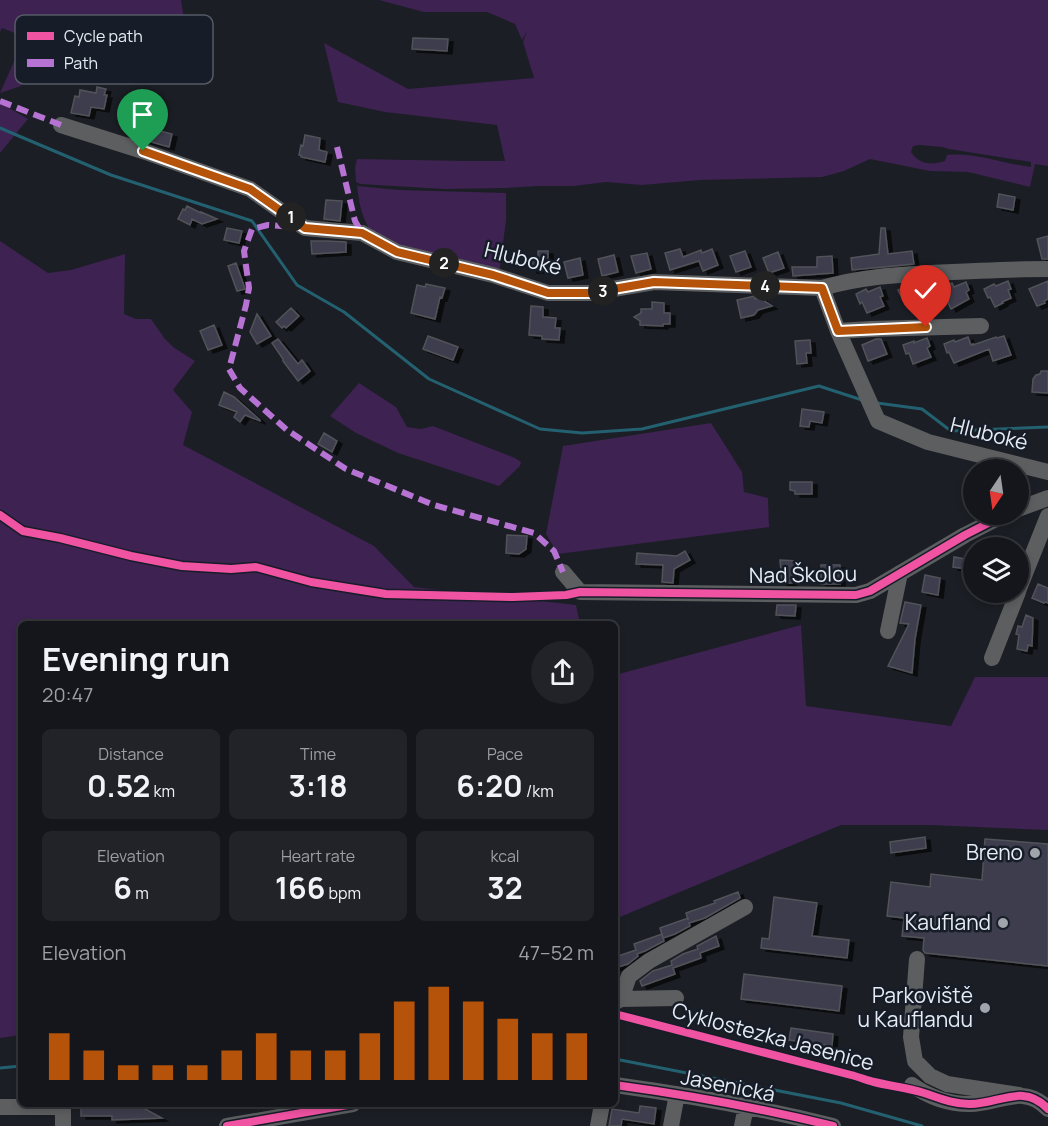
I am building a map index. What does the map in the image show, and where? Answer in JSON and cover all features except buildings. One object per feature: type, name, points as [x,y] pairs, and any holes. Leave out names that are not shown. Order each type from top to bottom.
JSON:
[{"type":"street","name":"Hluboké","points":[[61,124],[250,189],[305,228],[362,233],[397,252],[493,275],[548,293],[590,293],[654,282],[822,288],[878,275],[1048,269]]},
{"type":"street","name":"Hluboké","points":[[822,288],[838,331],[878,421],[928,442],[1048,472]]},
{"type":"street","points":[[838,331],[981,326]]},
{"type":"street","points":[[1029,505],[1048,498]]},
{"type":"street","points":[[1029,564],[1048,516]]},
{"type":"street","name":"Nad Školou","points":[[562,572],[580,592],[856,595],[870,591],[985,525]]},
{"type":"street","points":[[888,631],[900,573]]},
{"type":"street","points":[[992,658],[1014,603]]},
{"type":"street","points":[[676,998],[618,1000],[629,976],[649,961],[745,907]]},
{"type":"street","points":[[916,959],[911,1037],[915,1061],[930,1076],[947,1084],[1034,1098],[1048,1109]]},
{"type":"street","name":"Jasenická","points":[[618,1084],[746,1107],[833,1126]]},
{"type":"street","points":[[912,1085],[936,1098],[970,1105],[1019,1095]]},
{"type":"street","points":[[671,1126],[677,1094]]},
{"type":"street","points":[[0,1107],[63,1107],[63,1126]]},
{"type":"street","points":[[598,1126],[601,1107]]},
{"type":"street","points":[[742,1126],[746,1107]]},
{"type":"street","points":[[227,1126],[302,1108]]},
{"type":"shaded area","points":[[0,0],[181,0],[183,15],[15,15],[15,33],[2,28],[0,32]]},
{"type":"shaded area","points":[[379,0],[1048,0],[1048,166],[1035,164],[1030,187],[968,172],[930,171],[870,159],[844,171],[822,177],[700,180],[642,185],[606,182],[574,186],[445,189],[360,184],[356,182],[357,159],[505,161],[497,125],[385,112],[338,102],[324,43],[408,89],[534,78],[523,42],[527,31],[522,40],[515,24],[487,12],[424,12]],"holes":[[[913,146],[942,147],[1031,162],[1031,167],[958,155],[947,155],[945,161],[926,163],[911,152]]]},
{"type":"shaded area","points":[[15,59],[15,84],[23,84],[0,93]]},
{"type":"shaded area","points":[[0,103],[28,119],[0,153]]},
{"type":"shaded area","points":[[357,186],[399,190],[506,193],[506,220],[499,275],[374,237],[362,213]]},
{"type":"shaded area","points":[[0,241],[48,273],[71,270],[125,254],[124,314],[136,319],[151,319],[173,347],[195,361],[173,390],[192,412],[183,445],[374,546],[414,587],[576,605],[579,621],[18,621],[18,1035],[0,1038]]},
{"type":"shaded area","points":[[359,383],[396,407],[407,427],[421,429],[433,426],[515,458],[521,462],[520,466],[499,486],[398,453],[356,433],[330,416]]},
{"type":"shaded area","points":[[711,423],[742,472],[744,492],[768,498],[769,527],[558,554],[546,534],[563,446]]},
{"type":"shaded area","points":[[801,625],[806,706],[951,726],[975,677],[1048,677],[1048,830],[929,825],[841,825],[618,918],[618,674]]},
{"type":"waterway","points":[[0,128],[111,175],[252,221],[297,285],[344,312],[429,379],[540,429],[582,433],[642,429],[819,386],[862,400]]},
{"type":"waterway","points":[[877,403],[922,409],[951,431],[1048,427]]},
{"type":"waterway","points":[[618,1060],[841,1103],[922,1126]]},
{"type":"waterway","points":[[0,1068],[18,1066]]},
{"type":"marked path","points":[[0,101],[61,125]]},
{"type":"marked path","points":[[337,147],[355,221],[362,233]]},
{"type":"marked path","points":[[305,228],[268,225],[252,229],[244,251],[249,288],[229,369],[240,388],[287,430],[346,469],[434,505],[534,533],[554,551],[563,572]]},
{"type":"cycle path","points":[[0,515],[23,531],[182,566],[231,569],[256,567],[311,582],[386,594],[513,597],[566,595],[580,592],[856,595],[870,591],[985,525]]},
{"type":"cycle path","name":"Cyklostezka Jasenice","points":[[618,1015],[874,1082],[918,1091],[952,1102],[980,1103],[1020,1096],[1039,1101],[1048,1109]]},
{"type":"cycle path","points":[[618,1085],[779,1113],[833,1126]]},
{"type":"cycle path","points":[[227,1126],[336,1107]]},
{"type":"place","name":"Breno","points":[[1035,853]]},
{"type":"place","name":"Kaufland","points":[[1003,923]]},
{"type":"place","name":"Parkoviště u Kauflandu","points":[[985,1008]]},
{"type":"route","points":[[143,151],[250,189],[305,228],[362,233],[397,252],[493,275],[548,293],[590,293],[654,282],[822,288],[838,331],[926,327]]}]
